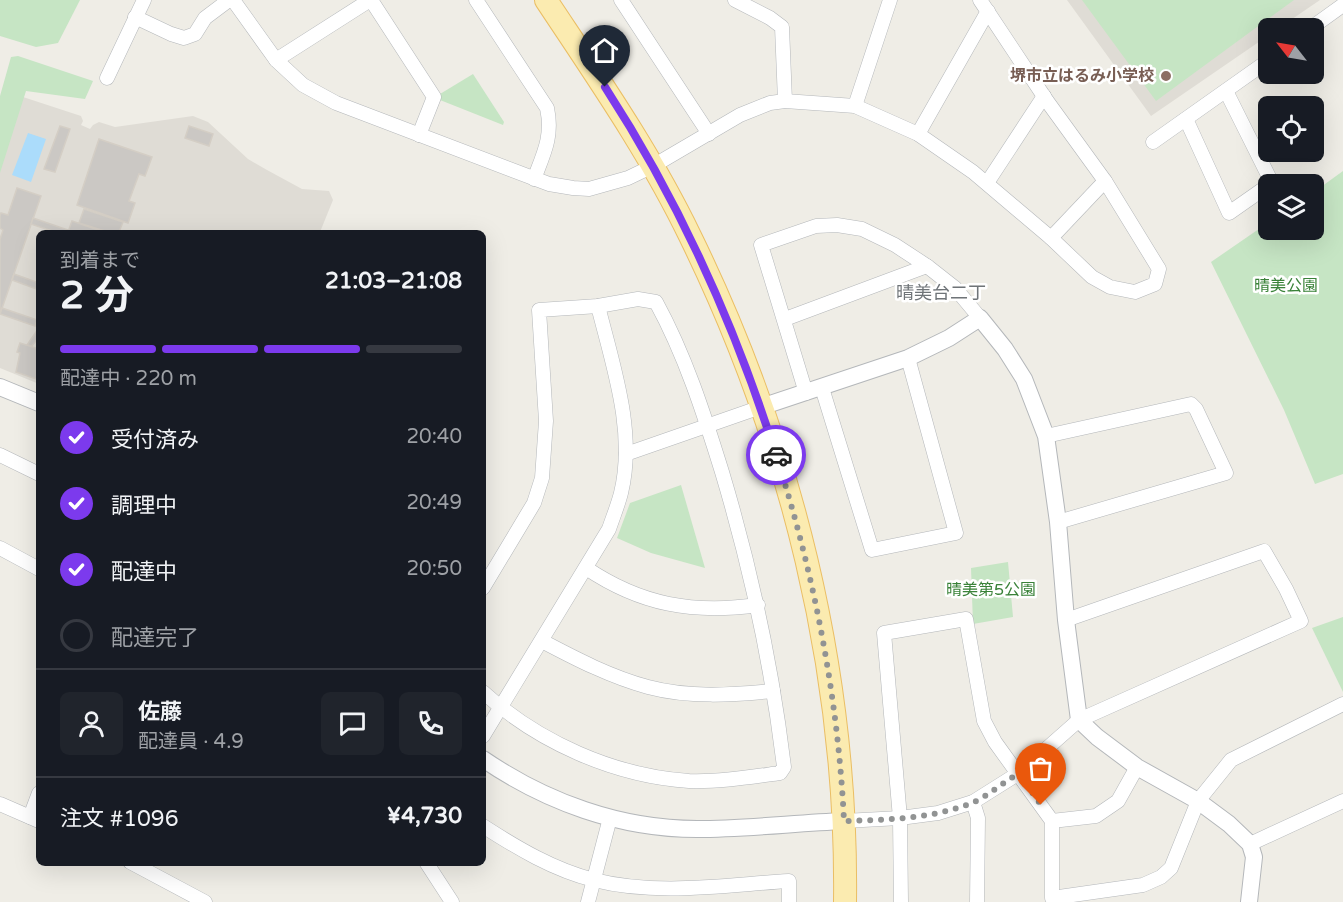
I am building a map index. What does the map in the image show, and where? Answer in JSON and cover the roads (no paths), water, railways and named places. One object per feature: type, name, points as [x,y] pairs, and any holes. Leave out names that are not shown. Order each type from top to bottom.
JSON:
[{"type":"main road","points":[[546,0],[616,105],[653,166],[690,236],[734,333],[761,407],[805,552],[835,715],[842,782],[845,902]]},
{"type":"street","points":[[107,78],[144,0]]},
{"type":"street","points":[[135,17],[184,38],[195,34],[205,18],[231,0],[276,60],[303,85],[336,103],[419,135],[534,179],[573,189],[589,189],[628,178],[740,115],[770,103],[785,101],[855,106],[918,134],[987,183],[1092,277],[1110,287],[1135,292],[1155,284],[1159,269],[1105,181],[1044,96],[984,5],[918,134]]},
{"type":"street","points":[[276,60],[370,0],[434,97],[419,135]]},
{"type":"street","points":[[476,0],[547,108],[550,124],[548,141],[534,179]]},
{"type":"street","points":[[621,0],[709,134]]},
{"type":"street","points":[[735,0],[770,18],[782,27],[785,101]]},
{"type":"street","points":[[855,106],[890,0]]},
{"type":"street","points":[[1324,19],[1343,5]]},
{"type":"street","points":[[1153,142],[1258,68]]},
{"type":"street","points":[[1226,91],[1268,174]]},
{"type":"street","points":[[987,183],[1044,96]]},
{"type":"street","points":[[1186,120],[1228,213],[1258,193]]},
{"type":"street","points":[[1051,238],[1105,181]]},
{"type":"street","points":[[908,358],[956,534],[872,550],[785,319],[761,245],[816,226],[837,225],[862,229],[894,245],[927,266],[955,288],[1005,349],[1024,379],[1046,436],[1058,522],[1066,620],[1079,720],[1097,737],[1137,767],[1198,801],[1229,824],[1250,844],[1254,857],[1249,902]]},
{"type":"street","points":[[785,319],[927,266]]},
{"type":"street","points":[[486,583],[534,503],[542,478],[546,421],[539,310],[598,306],[638,299],[656,302],[674,334],[708,426],[735,516],[758,604],[774,691],[784,767],[780,773],[736,779],[689,781],[640,773],[599,762],[558,744],[501,708],[486,695]]},
{"type":"street","points":[[486,731],[586,568],[612,520],[621,493],[626,454],[619,392],[598,306]]},
{"type":"street","points":[[626,454],[908,358],[948,339],[980,318]]},
{"type":"street","points":[[0,387],[36,402]]},
{"type":"street","points":[[1046,436],[1191,404],[1196,409],[1226,473],[1058,522]]},
{"type":"street","points":[[0,455],[36,473]]},
{"type":"street","points":[[0,548],[36,567]]},
{"type":"street","points":[[486,761],[536,791],[570,805],[610,818],[665,827],[697,829],[900,818],[938,813],[974,802],[1019,773],[1079,720],[1301,621],[1264,550],[1066,620]]},
{"type":"street","points":[[586,568],[604,580],[655,601],[686,608],[725,609],[758,604]]},
{"type":"street","points":[[901,902],[900,818],[884,633],[966,619],[984,720],[994,742],[1019,773],[1052,821],[1052,898],[1143,885],[1161,877],[1171,868],[1198,801],[1231,760],[1343,704]]},
{"type":"street","points":[[542,641],[612,675],[650,688],[693,694],[774,691]]},
{"type":"street","points":[[1052,821],[1096,816],[1118,801],[1137,767]]},
{"type":"street","points":[[1250,844],[1343,801]]},
{"type":"street","points":[[974,802],[978,818],[977,902]]},
{"type":"street","points":[[0,804],[34,819]]},
{"type":"street","points":[[588,902],[610,818]]},
{"type":"street","points":[[486,828],[553,866],[593,880],[674,889],[789,881],[789,902]]},
{"type":"street","points":[[138,866],[205,902]]},
{"type":"street","points":[[429,866],[452,902]]},
{"type":"water","points":[[28,133],[46,139],[31,182],[12,175]]},
{"type":"place","name":"堺市立はるみ小学校","points":[[1166,76]]},
{"type":"district","name":"晴美台二丁","points":[[941,293]]},
{"type":"park label","name":"晴美公園","points":[[1286,286]]},
{"type":"park label","name":"晴美第5公園","points":[[991,590]]}]
